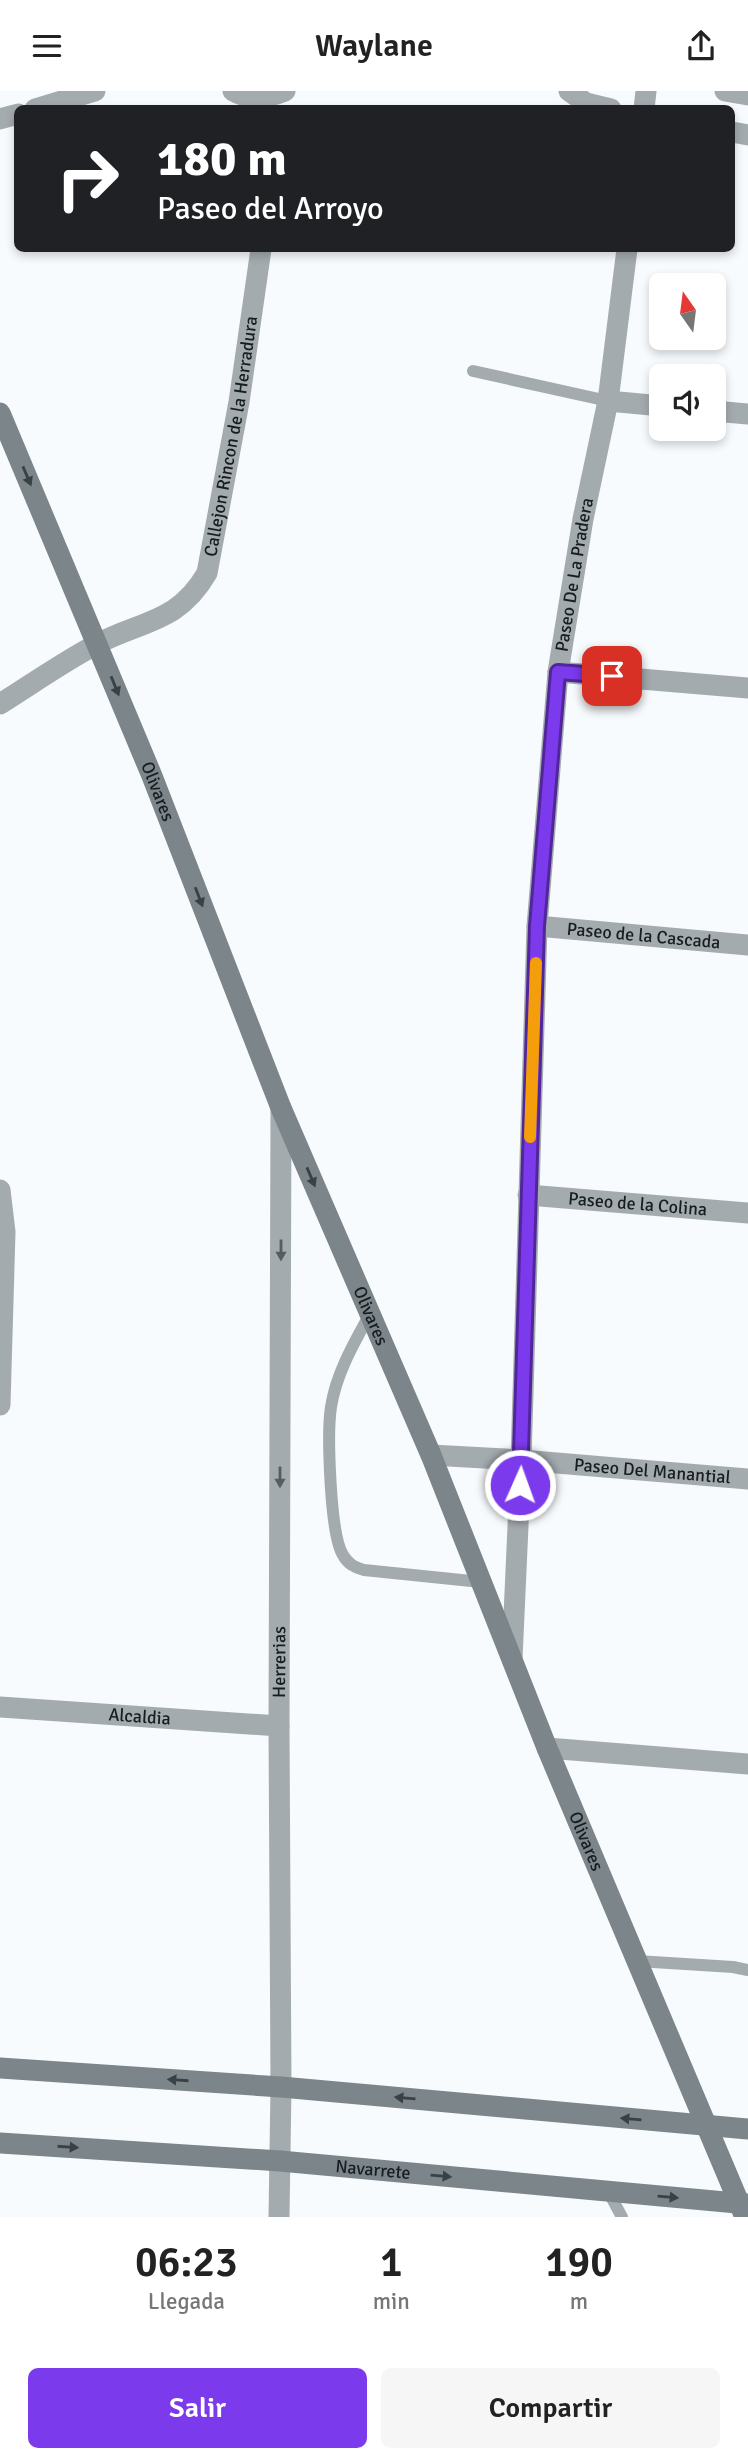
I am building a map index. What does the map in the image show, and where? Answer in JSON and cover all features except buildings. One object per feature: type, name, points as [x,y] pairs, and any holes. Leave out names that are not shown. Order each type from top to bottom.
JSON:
[{"type":"main road","name":"Olivares","points":[[0,413],[157,789],[281,1108],[431,1455],[547,1748],[744,2208]]},
{"type":"main road","points":[[0,2068],[281,2087],[748,2129]]},
{"type":"main road","name":"Navarrete","points":[[0,2143],[280,2161],[608,2191],[744,2208]]},
{"type":"street","points":[[44,105],[66,95],[95,91]]},
{"type":"street","points":[[233,91],[255,98],[276,99]]},
{"type":"street","points":[[569,91],[586,103],[594,105]]},
{"type":"street","points":[[725,91],[748,95]]},
{"type":"street","name":"Callejon Rincon de la Herradura","points":[[0,704],[97,644],[177,609],[197,590],[207,573],[239,401],[261,252]]},
{"type":"street","name":"Paseo De La Pradera","points":[[512,1659],[521,1460],[537,926],[558,672],[583,519],[608,401],[627,252]]},
{"type":"street","points":[[608,401],[649,405]]},
{"type":"street","points":[[726,412],[748,414]]},
{"type":"street","points":[[558,672],[748,688]]},
{"type":"street","name":"Paseo de la Cascada","points":[[537,926],[748,946]]},
{"type":"street","name":"Herrerias","points":[[278,2217],[281,2087],[281,1108]]},
{"type":"street","points":[[0,1190],[5,1232],[0,1405]]},
{"type":"street","name":"Paseo de la Colina","points":[[528,1195],[748,1213]]},
{"type":"street","name":"Paseo Del Manantial","points":[[431,1455],[748,1479]]},
{"type":"street","name":"Alcaldia","points":[[0,1707],[279,1727]]},
{"type":"street","points":[[547,1748],[748,1764]]},
{"type":"lane","points":[[473,371],[608,401]]},
{"type":"lane","points":[[370,1314],[342,1368],[331,1407],[329,1461],[336,1533],[341,1553],[349,1565],[363,1570],[481,1582]]},
{"type":"lane","points":[[637,1961],[748,1970]]},
{"type":"lane","points":[[608,2191],[622,2217]]},
{"type":"slow traffic","points":[[530,1137],[536,963]]},
{"type":"route","points":[[520,1485],[537,926],[558,672],[612,676]]}]
